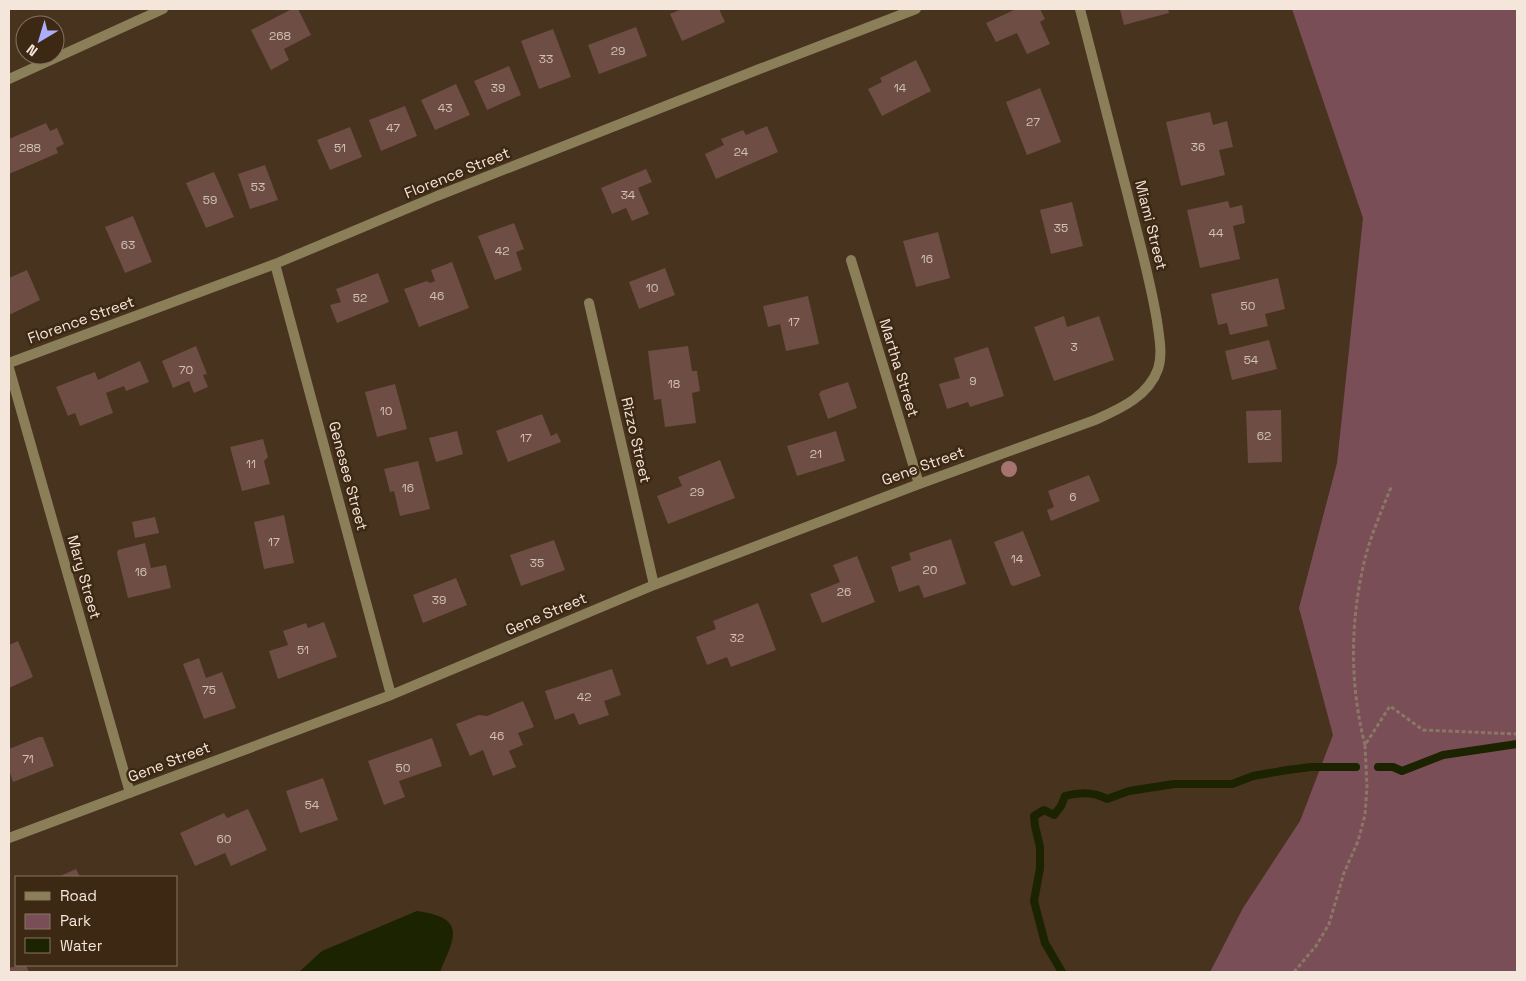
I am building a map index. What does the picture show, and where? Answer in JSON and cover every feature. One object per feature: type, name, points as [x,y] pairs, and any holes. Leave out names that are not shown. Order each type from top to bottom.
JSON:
[{"type":"street","points":[[9,79],[163,9]]},
{"type":"street","name":"Florence Street","points":[[9,363],[275,264],[437,196],[753,71],[916,9]]},
{"type":"street","name":"Miami Street","points":[[1080,9],[1152,289],[1160,341],[1158,368],[1146,390],[1123,407],[1095,420]]},
{"type":"street","name":"Martha Street","points":[[851,260],[919,484]]},
{"type":"street","name":"Genesee Street","points":[[275,264],[391,695]]},
{"type":"street","name":"Rizzo Street","points":[[590,303],[654,585]]},
{"type":"street","name":"Mary Street","points":[[9,368],[130,793]]},
{"type":"street","name":"Gene Street","points":[[9,838],[391,695],[654,585],[919,484],[1095,420]]},
{"type":"path","points":[[1294,972],[1316,946],[1329,924],[1344,873],[1358,841],[1365,815],[1367,787],[1365,745],[1355,693],[1353,662],[1354,613],[1363,566],[1392,485]]},
{"type":"path","points":[[1365,745],[1390,706],[1423,730],[1517,734]]},
{"type":"green space","points":[[1292,9],[1517,9],[1517,972],[1210,972],[1243,908],[1300,821],[1333,735],[1299,608],[1337,463],[1363,218]]},
{"type":"water","points":[[417,911],[433,914],[444,919],[450,924],[453,931],[450,949],[440,972],[299,972],[322,951]]},
{"type":"building","points":[[292,9],[298,9],[311,35],[284,49],[289,60],[271,70],[251,30]]},
{"type":"building","points":[[682,9],[719,9],[725,22],[682,41],[670,14]]},
{"type":"building","points":[[1016,9],[1040,9],[1045,19],[1040,22],[1050,44],[1027,54],[1017,33],[996,42],[986,23]]},
{"type":"building","points":[[1120,9],[1168,9],[1169,13],[1124,25]]},
{"type":"building","points":[[636,27],[647,56],[599,74],[588,45]]},
{"type":"building","points":[[553,29],[571,77],[539,89],[521,41]]},
{"type":"building","points":[[916,60],[931,91],[882,116],[868,89],[882,82],[880,78]]},
{"type":"building","points":[[509,66],[521,95],[487,110],[474,81]]},
{"type":"building","points":[[456,84],[470,115],[435,130],[421,100]]},
{"type":"building","points":[[1040,88],[1061,142],[1027,155],[1006,102]]},
{"type":"building","points":[[405,106],[417,136],[381,151],[369,120]]},
{"type":"building","points":[[1210,112],[1213,125],[1227,121],[1233,147],[1219,150],[1225,175],[1181,186],[1166,122]]},
{"type":"building","points":[[46,123],[50,131],[57,128],[64,144],[56,148],[58,153],[9,174],[9,139]]},
{"type":"building","points":[[767,126],[778,152],[716,179],[705,154],[724,145],[721,139],[743,130],[746,135]]},
{"type":"building","points":[[350,127],[362,157],[330,170],[317,140]]},
{"type":"building","points":[[265,165],[278,200],[250,209],[238,174]]},
{"type":"building","points":[[646,169],[652,182],[638,188],[649,214],[632,221],[626,208],[612,214],[601,188]]},
{"type":"building","points":[[214,172],[234,217],[206,228],[186,183]]},
{"type":"building","points":[[1228,201],[1230,208],[1242,205],[1245,223],[1233,226],[1240,259],[1200,268],[1187,210]]},
{"type":"building","points":[[1072,202],[1083,246],[1051,254],[1040,210]]},
{"type":"building","points":[[133,216],[152,262],[125,273],[105,227]]},
{"type":"building","points":[[514,223],[524,249],[516,252],[522,270],[495,280],[478,236]]},
{"type":"building","points":[[938,232],[950,278],[916,287],[903,241]]},
{"type":"building","points":[[452,262],[469,308],[419,327],[404,289],[427,281],[430,283],[435,281],[431,270]]},
{"type":"building","points":[[665,268],[675,295],[639,309],[629,282]]},
{"type":"building","points":[[27,270],[40,300],[9,315],[9,278]]},
{"type":"building","points":[[378,273],[389,302],[337,323],[330,305],[341,302],[336,289]]},
{"type":"building","points":[[1278,278],[1285,309],[1265,314],[1268,326],[1230,335],[1227,323],[1218,325],[1211,294]]},
{"type":"building","points":[[808,296],[819,344],[786,351],[780,324],[768,327],[763,306]]},
{"type":"building","points":[[1064,316],[1067,327],[1099,316],[1114,360],[1054,381],[1034,327]]},
{"type":"building","points":[[1269,340],[1277,369],[1232,380],[1225,351]]},
{"type":"building","points":[[196,346],[207,374],[203,375],[208,387],[194,393],[189,381],[173,388],[162,361]]},
{"type":"building","points":[[688,346],[692,371],[697,371],[700,391],[692,393],[696,423],[665,427],[661,399],[654,400],[648,351]]},
{"type":"building","points":[[988,347],[1004,396],[970,407],[968,402],[947,409],[939,384],[960,378],[954,358]]},
{"type":"building","points":[[140,361],[149,382],[126,391],[124,386],[106,393],[113,413],[80,426],[75,413],[68,416],[56,387],[95,372],[98,380]]},
{"type":"building","points":[[848,382],[857,408],[828,419],[819,394],[821,391]]},
{"type":"building","points":[[395,384],[407,429],[377,437],[365,392]]},
{"type":"building","points":[[1281,410],[1282,462],[1248,463],[1246,411]]},
{"type":"building","points":[[542,414],[551,436],[557,433],[561,442],[508,462],[496,431]]},
{"type":"building","points":[[457,431],[463,454],[436,462],[429,438]]},
{"type":"building","points":[[836,431],[845,461],[797,476],[787,446]]},
{"type":"building","points":[[263,439],[268,457],[264,461],[270,484],[242,491],[230,447]]},
{"type":"building","points":[[720,460],[735,498],[668,524],[657,496],[682,486],[678,477]]},
{"type":"building","points":[[418,461],[430,509],[400,516],[394,491],[390,492],[384,469]]},
{"type":"building","points":[[1089,475],[1100,501],[1051,521],[1047,510],[1054,507],[1048,491]]},
{"type":"building","points":[[284,515],[294,563],[264,569],[254,522]]},
{"type":"building","points":[[155,517],[159,533],[135,538],[132,522]]},
{"type":"building","points":[[1023,531],[1041,576],[1014,586],[1011,585],[994,542]]},
{"type":"building","points":[[951,539],[966,584],[924,598],[919,585],[899,592],[891,567],[911,560],[909,553]]},
{"type":"building","points":[[554,540],[565,570],[521,586],[510,555]]},
{"type":"building","points":[[145,543],[151,568],[166,565],[171,588],[128,598],[117,553],[118,550]]},
{"type":"building","points":[[857,556],[875,602],[822,623],[810,594],[840,582],[833,565]]},
{"type":"building","points":[[456,578],[467,605],[423,623],[413,595]]},
{"type":"building","points":[[758,603],[776,650],[731,667],[727,657],[707,665],[696,637],[716,629],[713,621]]},
{"type":"building","points":[[324,622],[337,657],[278,679],[269,651],[288,645],[283,631],[306,623],[308,628]]},
{"type":"building","points":[[18,641],[33,677],[9,688],[9,645]]},
{"type":"building","points":[[199,658],[206,678],[222,672],[236,708],[204,719],[183,664]]},
{"type":"building","points":[[612,669],[621,695],[604,701],[609,715],[579,725],[574,713],[555,720],[545,691]]},
{"type":"building","points":[[523,701],[534,727],[518,733],[523,745],[509,751],[516,767],[493,776],[483,750],[470,756],[456,724],[479,715],[487,716]]},
{"type":"building","points":[[43,737],[54,766],[13,782],[9,770],[9,749]]},
{"type":"building","points":[[432,738],[442,766],[399,781],[405,797],[384,805],[368,761]]},
{"type":"building","points":[[323,778],[338,820],[300,833],[286,791]]},
{"type":"building","points":[[248,809],[267,850],[231,866],[225,853],[195,866],[180,833],[224,813],[227,818]]},
{"type":"building","points":[[76,869],[80,876],[60,876]]},
{"type":"building","points":[[26,966],[29,972],[9,972],[9,968]]},
{"type":"waterway","points":[[1378,767],[1393,767],[1402,771],[1443,755],[1517,744]]},
{"type":"waterway","points":[[1062,972],[1045,943],[1034,901],[1040,868],[1040,847],[1034,816],[1044,810],[1054,815],[1061,806],[1065,796],[1076,794],[1087,793],[1107,799],[1129,791],[1174,784],[1232,784],[1253,776],[1287,770],[1311,767],[1356,767]]}]
